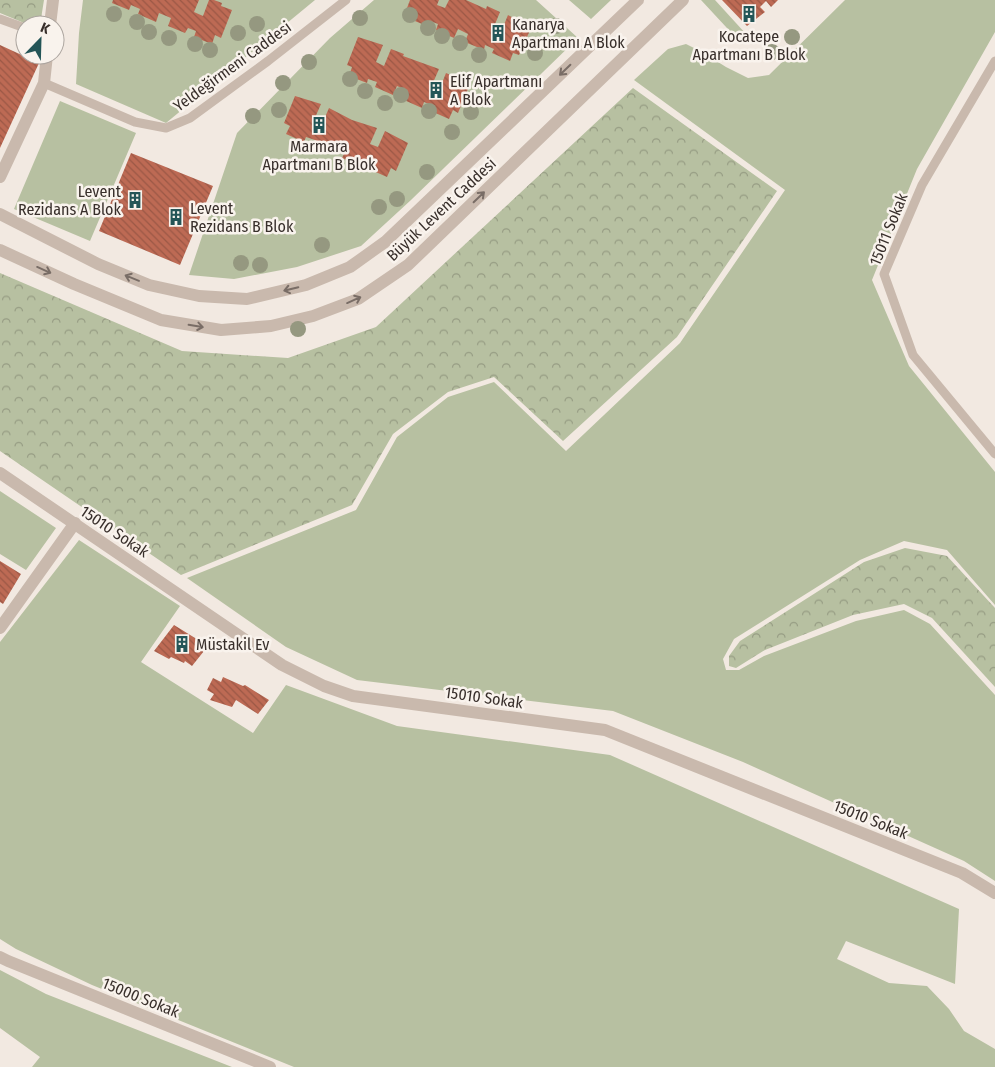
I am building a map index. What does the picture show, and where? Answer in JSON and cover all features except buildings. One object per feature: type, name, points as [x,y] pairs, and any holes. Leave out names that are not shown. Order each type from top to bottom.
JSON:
[{"type":"street","points":[[51,15],[53,0]]},
{"type":"street","name":"Büyük Levent Caddesi","points":[[0,214],[98,264],[149,285],[199,296],[247,299],[306,286],[350,267],[385,242],[638,0]]},
{"type":"street","name":"Büyük Levent Caddesi","points":[[0,250],[74,284],[161,320],[221,330],[272,326],[313,316],[358,299],[408,266],[683,0]]},
{"type":"street","points":[[0,177],[44,83],[46,65]]},
{"type":"street","name":"15010 Sokak","points":[[0,473],[282,665],[324,686],[353,696],[605,730],[962,873],[995,893]]},
{"type":"street","points":[[2,622],[75,523]]},
{"type":"street","name":"15000 Sokak","points":[[0,957],[8,962],[270,1067]]},
{"type":"lane","name":"Yeldeğirmeni Caddesi","points":[[44,83],[135,122],[166,128],[190,118],[268,61],[346,0]]},
{"type":"lane","points":[[0,19],[15,24]]},
{"type":"lane","name":"15011 Sokak","points":[[995,61],[922,185],[884,274],[914,355],[995,454]]},
{"type":"green space","points":[[0,0],[44,0],[42,15],[15,15],[15,19],[0,13]]},
{"type":"green space","points":[[83,0],[315,0],[166,123],[76,84]]},
{"type":"green space","points":[[374,0],[536,0],[578,38],[361,246],[297,267],[234,279],[189,275],[237,133],[330,38]]},
{"type":"green space","points":[[569,0],[611,0],[591,19]]},
{"type":"green space","points":[[701,0],[715,0],[746,34],[739,41]]},
{"type":"green space","points":[[845,0],[995,0],[995,32],[917,169],[872,280],[909,366],[995,472],[995,605],[947,550],[904,541],[860,560],[734,639],[723,659],[726,670],[739,670],[764,656],[856,621],[904,610],[930,624],[995,695],[995,881],[964,861],[743,762],[613,711],[357,680],[286,647],[187,578],[356,510],[397,437],[448,397],[494,382],[566,451],[680,343],[785,190],[634,80],[668,49],[686,44],[748,78],[769,75]]},
{"type":"green space","points":[[633,88],[777,191],[677,337],[563,441],[494,377],[448,392],[393,434],[352,505],[181,575],[0,451],[0,273],[182,351],[288,358],[376,327]]},
{"type":"green space","points":[[60,101],[136,133],[90,241],[14,209]]},
{"type":"green space","points":[[0,491],[56,528],[26,570],[0,554]]},
{"type":"green space","points":[[79,540],[180,606],[141,662],[253,733],[286,685],[397,726],[610,755],[959,909],[955,984],[846,941],[837,959],[889,983],[927,986],[949,1009],[964,1031],[995,1049],[995,1067],[294,1067],[92,985],[16,949],[0,939],[0,642]]},
{"type":"green space","points":[[905,548],[947,556],[995,608],[995,687],[932,618],[904,604],[853,615],[765,650],[736,668],[729,666],[729,656],[740,641],[864,562]]},
{"type":"green space","points":[[0,970],[46,994],[232,1067],[32,1067],[40,1057],[0,1028]]},
{"type":"place","name":"Kocatepe Apartmanı B Blok","points":[[749,14]]},
{"type":"place","name":"Kanarya Apartmanı A Blok","points":[[498,33]]},
{"type":"place","name":"Elif Apartmanı A Blok","points":[[436,90]]},
{"type":"place","name":"Marmara Apartmanı B Blok","points":[[319,125]]},
{"type":"place","name":"Levent Rezidans A Blok","points":[[135,200]]},
{"type":"place","name":"Levent Rezidans B Blok","points":[[176,217]]},
{"type":"place","name":"Müstakil Ev","points":[[182,644]]}]
